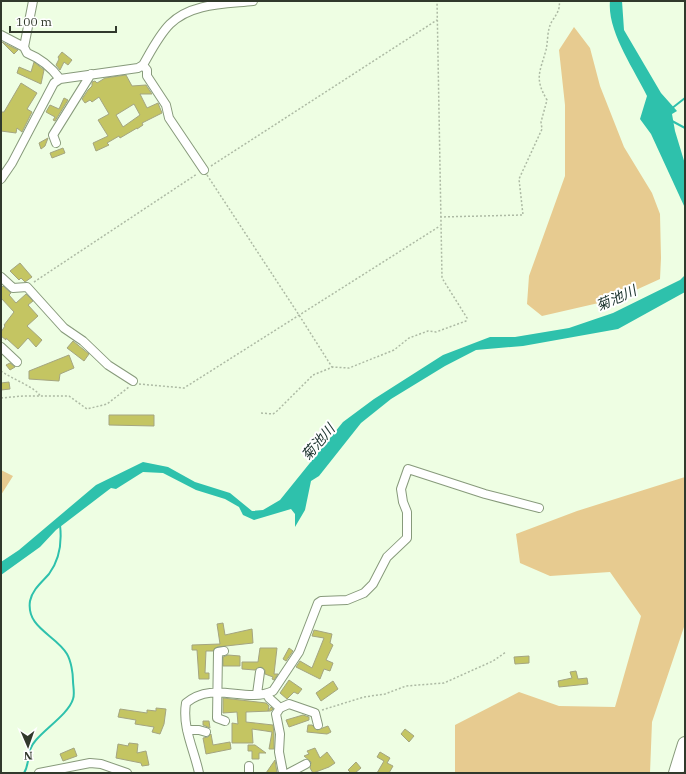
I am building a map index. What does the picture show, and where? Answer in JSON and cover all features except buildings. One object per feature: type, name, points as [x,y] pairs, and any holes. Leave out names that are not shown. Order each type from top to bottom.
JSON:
[{"type":"highway","points":[[676,773],[685,744]]},
{"type":"street","points":[[24,47],[33,1]]},
{"type":"street","points":[[1,178],[12,163],[54,83],[60,79],[138,68],[143,65],[171,23],[186,14],[205,6],[253,1]]},
{"type":"street","points":[[1,35],[24,47],[27,53],[38,57],[50,66],[60,79]]},
{"type":"street","points":[[143,65],[147,70],[147,76],[166,105],[169,118],[204,170]]},
{"type":"street","points":[[56,143],[53,135],[91,74]]},
{"type":"street","points":[[1,278],[13,288],[27,287],[64,328],[83,341],[108,366],[133,381]]},
{"type":"street","points":[[1,347],[17,362]]},
{"type":"street","points":[[199,773],[187,730],[186,703],[205,692],[267,694],[273,691],[299,652],[318,603],[321,601],[347,600],[364,593],[373,584],[387,557],[407,538],[407,512],[401,489],[408,469],[485,494],[539,508]]},
{"type":"street","points":[[224,651],[218,652],[217,718],[225,721]]},
{"type":"street","points":[[257,694],[260,672]]},
{"type":"street","points":[[267,694],[269,698],[280,708]]},
{"type":"street","points":[[284,773],[279,752],[280,734],[276,714],[280,708],[289,704],[315,713],[319,723],[318,725]]},
{"type":"street","points":[[187,730],[206,732]]},
{"type":"street","points":[[39,773],[90,764],[101,764],[127,773]]},
{"type":"street","points":[[289,773],[306,764]]},
{"type":"path","points":[[261,413],[273,414],[307,380],[332,368],[349,368],[394,350],[409,338],[428,331],[436,332],[466,320],[467,316],[442,278],[437,1]]},
{"type":"path","points":[[440,217],[523,215],[519,179],[542,129],[547,100],[540,89],[540,69],[546,50],[551,24],[560,7],[560,1]]},
{"type":"path","points":[[27,287],[204,170],[437,20]]},
{"type":"path","points":[[204,170],[332,368]]},
{"type":"path","points":[[1,398],[69,396],[87,409],[108,404],[119,396],[133,381],[143,385],[184,388],[441,225]]},
{"type":"path","points":[[1,371],[20,383],[35,389],[40,396]]},
{"type":"path","points":[[315,713],[335,704],[385,694],[406,686],[444,683],[493,661],[506,652]]},
{"type":"shaded area","points":[[574,27],[590,48],[600,86],[624,147],[652,193],[660,214],[660,279],[616,299],[542,316],[527,304],[529,276],[565,176],[565,105],[559,50]]},
{"type":"shaded area","points":[[1,470],[13,476],[1,495]]},
{"type":"shaded area","points":[[685,477],[685,624],[652,722],[650,773],[456,773],[455,725],[519,692],[559,706],[615,707],[641,616],[610,572],[550,576],[520,563],[516,534],[577,511]]},
{"type":"water","points":[[610,1],[622,1],[624,30],[661,93],[677,111],[672,114],[675,131],[685,164],[685,208],[651,134],[640,119],[647,96],[622,50],[610,13]]},
{"type":"water","points":[[685,275],[685,292],[618,329],[523,346],[476,350],[445,366],[391,399],[361,423],[319,476],[311,481],[305,510],[295,527],[295,514],[291,509],[254,520],[243,515],[239,507],[225,499],[196,490],[163,473],[143,472],[116,489],[111,488],[56,530],[40,547],[1,575],[1,562],[19,550],[96,485],[143,462],[168,467],[195,482],[230,493],[252,511],[263,510],[280,500],[343,422],[374,399],[443,355],[490,337],[515,337],[569,328],[613,313],[680,280]]},
{"type":"waterway","points":[[671,109],[685,98]]},
{"type":"waterway","points":[[672,121],[685,128]]},
{"type":"waterway","points":[[24,773],[30,749],[33,744],[40,735],[67,710],[74,697],[72,671],[67,654],[62,647],[37,625],[30,610],[30,601],[33,593],[49,574],[56,562],[61,538],[60,525]]},
{"type":"water label","name":"菊池川","points":[[616,298]]},
{"type":"water label","name":"菊池川","points":[[318,442]]}]
